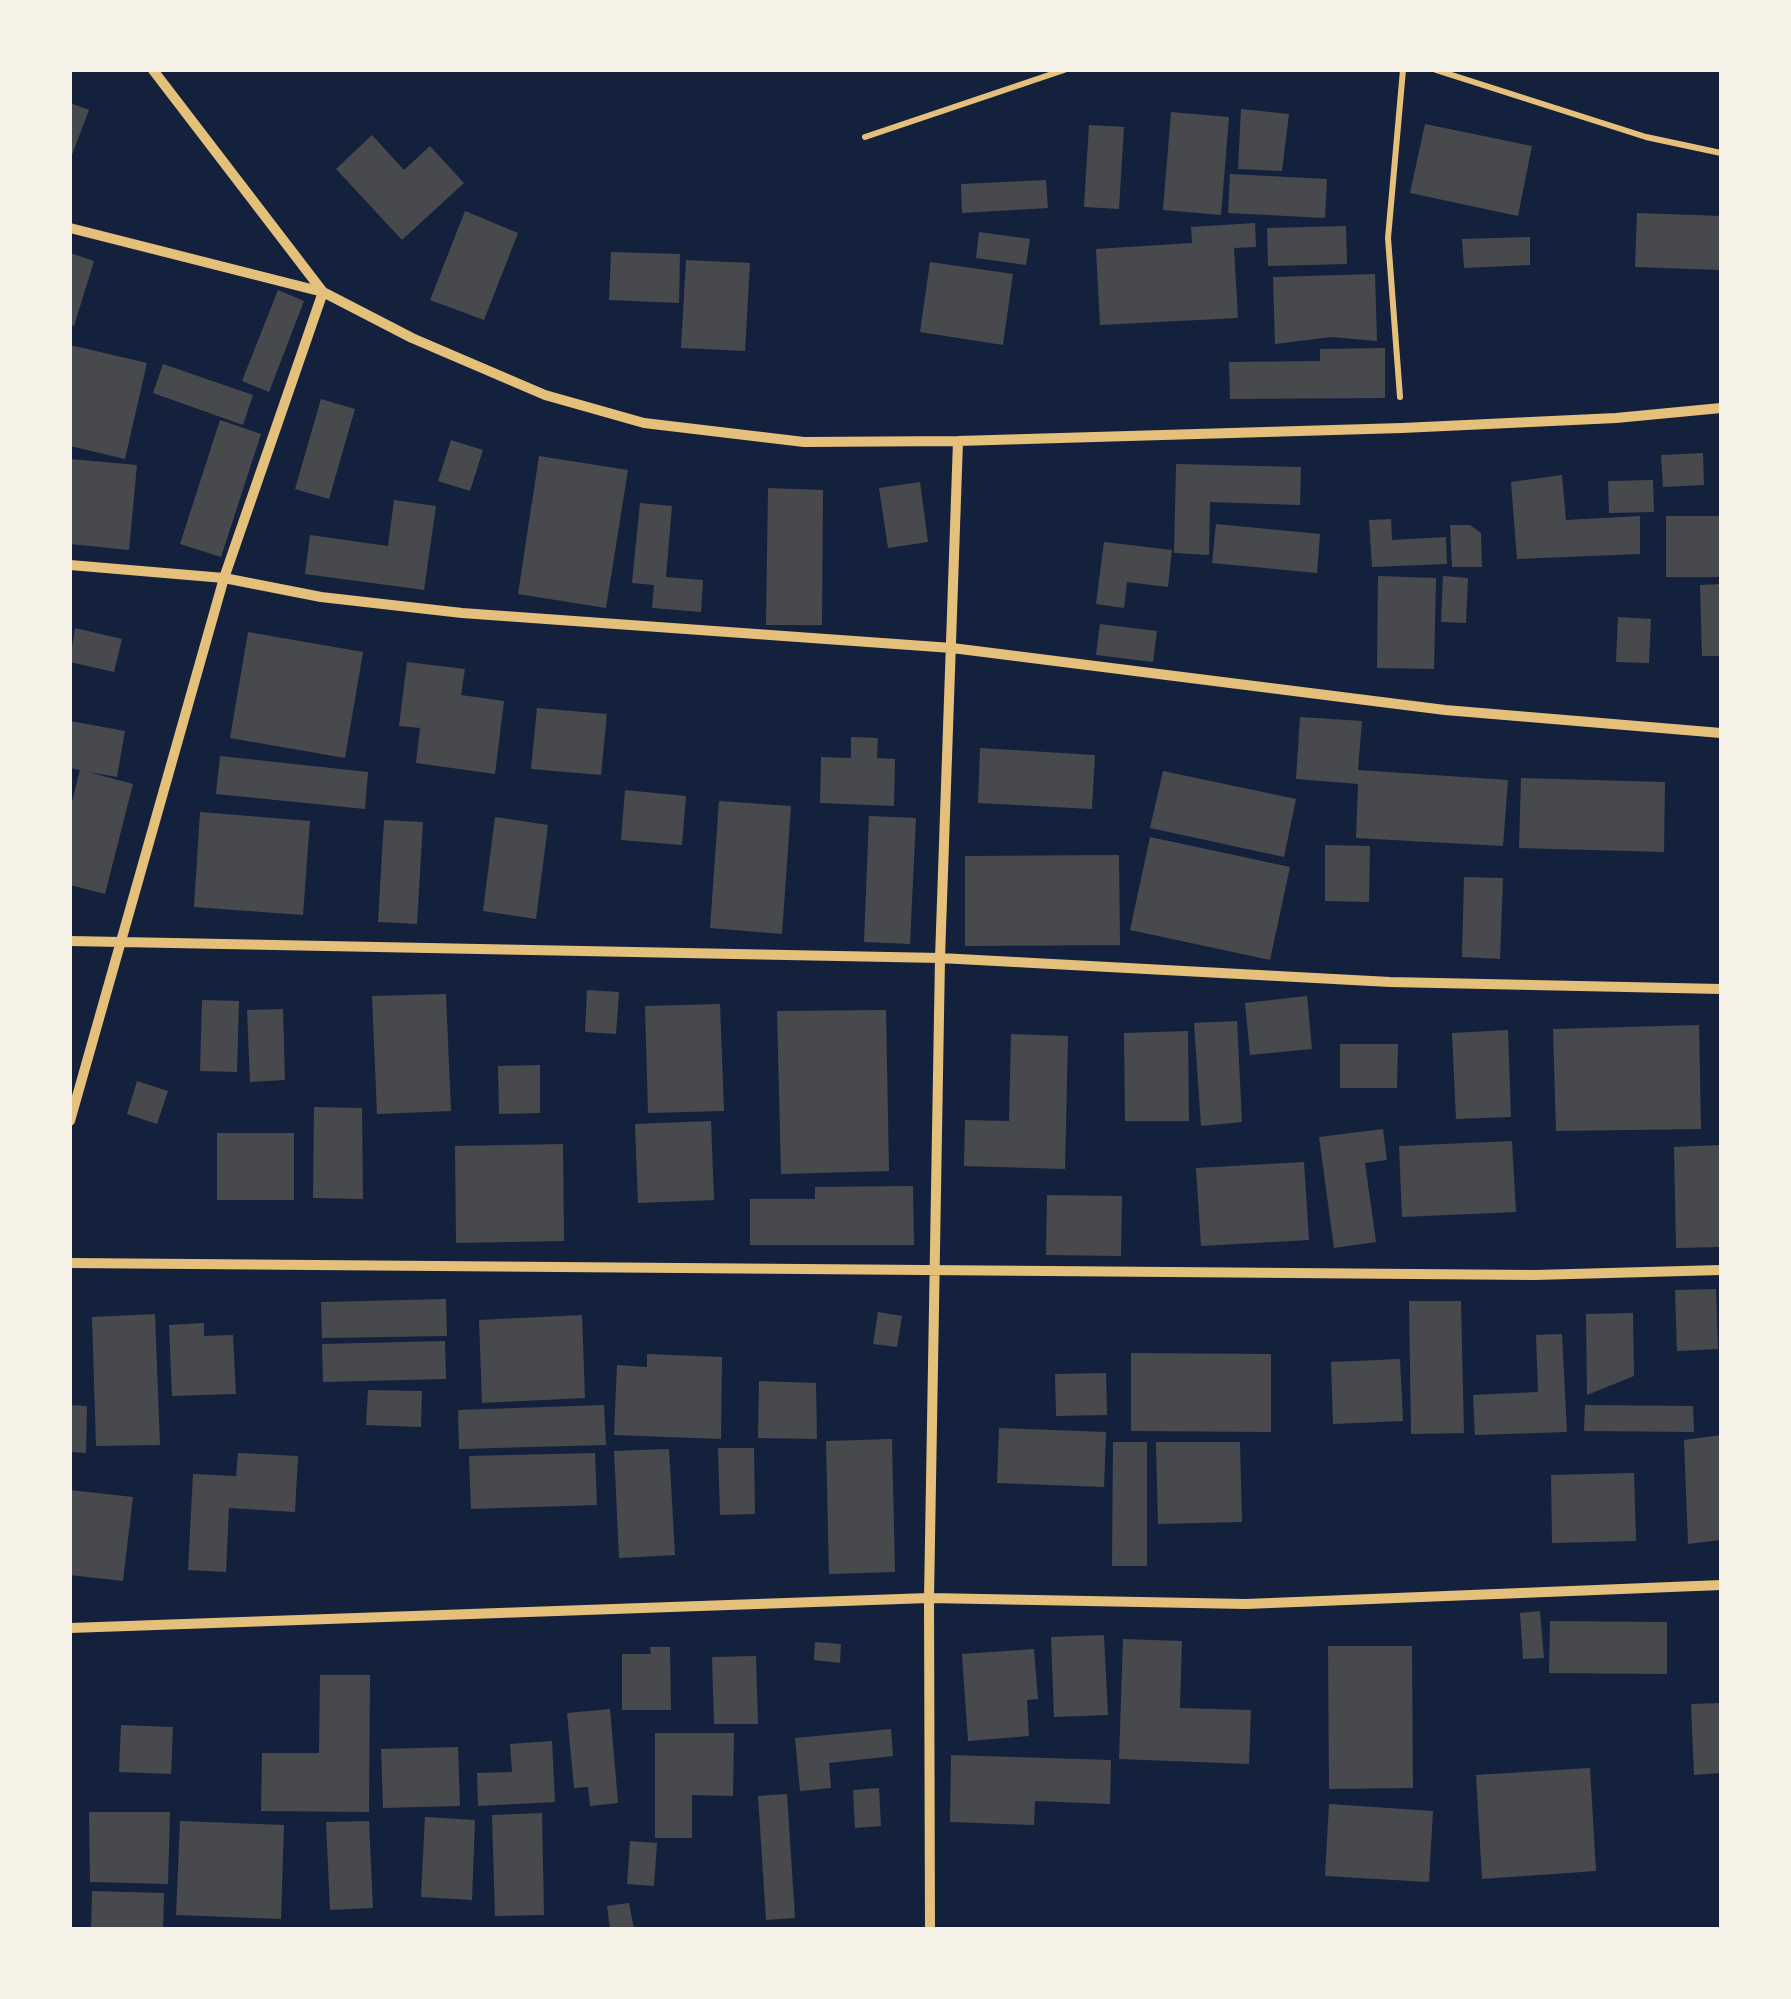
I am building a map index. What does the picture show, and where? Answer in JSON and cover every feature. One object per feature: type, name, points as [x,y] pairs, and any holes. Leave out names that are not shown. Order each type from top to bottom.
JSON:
[{"type":"street","points":[[153,70],[323,292]]},
{"type":"street","points":[[70,228],[323,292],[412,338],[545,395],[644,423],[804,442],[1402,428],[1616,418],[1721,408]]},
{"type":"street","points":[[70,1122],[224,578],[323,292]]},
{"type":"street","points":[[930,1929],[929,1598],[940,958],[958,441]]},
{"type":"street","points":[[70,565],[224,578],[321,597],[462,612],[952,648],[1444,710],[1721,732]]},
{"type":"street","points":[[70,940],[940,958],[1390,982],[1721,989]]},
{"type":"street","points":[[70,1262],[1535,1276],[1721,1270]]},
{"type":"street","points":[[70,1628],[929,1598],[1246,1604],[1721,1585]]},
{"type":"path","points":[[866,136],[1064,70]]},
{"type":"path","points":[[1402,428],[1388,238],[1403,70]]},
{"type":"path","points":[[1436,70],[1646,137],[1721,153]]},
{"type":"building","points":[[70,103],[89,110],[70,160]]},
{"type":"building","points":[[1241,109],[1289,114],[1282,171],[1238,169]]},
{"type":"building","points":[[1171,112],[1229,117],[1221,215],[1163,210]]},
{"type":"building","points":[[1425,124],[1532,146],[1518,216],[1410,193]]},
{"type":"building","points":[[1089,125],[1124,127],[1119,209],[1084,207]]},
{"type":"building","points":[[372,135],[404,170],[430,146],[464,183],[402,240],[336,169]]},
{"type":"building","points":[[1230,174],[1327,179],[1325,218],[1228,213]]},
{"type":"building","points":[[1046,180],[1048,208],[962,213],[961,184]]},
{"type":"building","points":[[465,211],[518,233],[484,320],[430,300]]},
{"type":"building","points":[[1637,213],[1721,216],[1721,270],[1635,267]]},
{"type":"building","points":[[1255,223],[1256,247],[1234,248],[1238,318],[1100,325],[1096,249],[1192,243],[1191,227]]},
{"type":"building","points":[[1346,226],[1347,264],[1268,266],[1267,228]]},
{"type":"building","points":[[979,232],[1030,239],[1026,265],[976,258]]},
{"type":"building","points":[[1530,237],[1530,265],[1464,268],[1462,239]]},
{"type":"building","points":[[611,252],[680,254],[679,303],[609,300]]},
{"type":"building","points":[[70,253],[94,261],[74,326],[70,325]]},
{"type":"building","points":[[686,260],[750,263],[745,351],[681,348]]},
{"type":"building","points":[[930,262],[1013,274],[1003,345],[920,332]]},
{"type":"building","points":[[1375,274],[1377,341],[1331,337],[1275,344],[1273,277]]},
{"type":"building","points":[[278,290],[304,301],[269,392],[242,381]]},
{"type":"building","points":[[70,345],[147,363],[125,459],[70,446]]},
{"type":"building","points":[[1385,348],[1385,398],[1230,399],[1229,362],[1320,361],[1320,349]]},
{"type":"building","points":[[163,364],[253,395],[243,425],[153,393]]},
{"type":"building","points":[[321,399],[355,409],[329,499],[295,489]]},
{"type":"building","points":[[220,420],[261,434],[221,557],[180,544]]},
{"type":"building","points":[[451,440],[483,450],[470,491],[438,481]]},
{"type":"building","points":[[1703,453],[1704,485],[1663,487],[1661,455]]},
{"type":"building","points":[[539,456],[628,470],[606,608],[518,594]]},
{"type":"building","points":[[70,459],[137,465],[129,550],[70,544]]},
{"type":"building","points":[[1176,464],[1301,467],[1300,505],[1210,502],[1209,555],[1174,553]]},
{"type":"building","points":[[1562,475],[1566,520],[1640,516],[1640,554],[1517,559],[1511,482]]},
{"type":"building","points":[[1653,480],[1654,512],[1609,513],[1608,481]]},
{"type":"building","points":[[920,482],[928,542],[888,548],[879,488]]},
{"type":"building","points":[[768,488],[823,490],[822,625],[766,625]]},
{"type":"building","points":[[394,500],[436,506],[424,590],[305,574],[310,535],[388,546]]},
{"type":"building","points":[[640,503],[672,506],[666,577],[703,580],[701,612],[652,608],[654,585],[632,583]]},
{"type":"building","points":[[1666,516],[1721,516],[1721,577],[1666,577]]},
{"type":"building","points":[[1391,519],[1392,540],[1446,537],[1447,564],[1372,567],[1369,520]]},
{"type":"building","points":[[1216,524],[1320,534],[1317,573],[1212,563]]},
{"type":"building","points":[[1450,525],[1470,525],[1481,533],[1482,567],[1452,567]]},
{"type":"building","points":[[1104,542],[1172,550],[1168,587],[1127,582],[1124,608],[1096,604]]},
{"type":"building","points":[[1378,576],[1436,578],[1434,669],[1377,668]]},
{"type":"building","points":[[1443,576],[1468,578],[1466,623],[1441,622]]},
{"type":"building","points":[[1721,584],[1721,656],[1702,656],[1700,585]]},
{"type":"building","points":[[1618,617],[1651,619],[1649,663],[1616,662]]},
{"type":"building","points":[[1100,624],[1157,631],[1153,662],[1096,655]]},
{"type":"building","points":[[75,628],[122,639],[114,672],[70,662]]},
{"type":"building","points":[[248,632],[363,652],[345,758],[230,738]]},
{"type":"building","points":[[407,662],[465,669],[461,695],[504,701],[495,774],[416,763],[420,728],[399,726]]},
{"type":"building","points":[[537,708],[607,714],[601,775],[531,769]]},
{"type":"building","points":[[1300,717],[1362,721],[1358,770],[1508,780],[1503,846],[1356,838],[1358,784],[1296,779]]},
{"type":"building","points":[[70,721],[125,731],[117,777],[88,772],[133,784],[105,894],[70,885],[70,809],[80,770],[70,768]]},
{"type":"building","points":[[851,737],[878,738],[877,758],[895,759],[894,806],[820,803],[821,757],[851,758]]},
{"type":"building","points":[[980,748],[1095,755],[1092,809],[978,803]]},
{"type":"building","points":[[220,756],[368,772],[365,809],[216,794]]},
{"type":"building","points":[[1163,771],[1296,799],[1284,857],[1150,828]]},
{"type":"building","points":[[1521,778],[1665,782],[1664,852],[1519,848]]},
{"type":"building","points":[[625,790],[686,796],[682,845],[621,840]]},
{"type":"building","points":[[719,801],[791,806],[782,934],[710,928]]},
{"type":"building","points":[[200,812],[310,821],[303,915],[194,907]]},
{"type":"building","points":[[869,816],[916,818],[910,944],[864,942]]},
{"type":"building","points":[[495,817],[548,825],[536,919],[483,911]]},
{"type":"building","points":[[384,820],[423,822],[417,924],[378,922]]},
{"type":"building","points":[[1150,837],[1290,867],[1270,960],[1130,930]]},
{"type":"building","points":[[1325,845],[1370,846],[1369,902],[1325,901]]},
{"type":"building","points":[[1119,855],[1120,945],[965,946],[965,856]]},
{"type":"building","points":[[1464,877],[1503,878],[1500,959],[1462,957]]},
{"type":"building","points":[[587,990],[619,992],[616,1034],[585,1032]]},
{"type":"building","points":[[446,994],[451,1111],[377,1114],[372,996]]},
{"type":"building","points":[[1307,996],[1312,1049],[1250,1055],[1245,1003]]},
{"type":"building","points":[[202,1000],[239,1001],[237,1072],[200,1071]]},
{"type":"building","points":[[720,1004],[724,1111],[648,1113],[645,1006]]},
{"type":"building","points":[[283,1009],[285,1080],[250,1082],[247,1010]]},
{"type":"building","points":[[886,1010],[889,1171],[781,1174],[777,1011]]},
{"type":"building","points":[[1237,1021],[1242,1122],[1201,1126],[1194,1023]]},
{"type":"building","points":[[1699,1025],[1701,1129],[1556,1131],[1553,1029]]},
{"type":"building","points":[[1508,1030],[1511,1117],[1456,1119],[1452,1033]]},
{"type":"building","points":[[1188,1031],[1189,1121],[1125,1121],[1124,1033]]},
{"type":"building","points":[[1011,1034],[1068,1036],[1065,1169],[964,1166],[965,1120],[1009,1121]]},
{"type":"building","points":[[1340,1044],[1398,1044],[1397,1088],[1340,1088]]},
{"type":"building","points":[[540,1065],[540,1113],[499,1114],[498,1066]]},
{"type":"building","points":[[137,1081],[168,1091],[157,1124],[127,1114]]},
{"type":"building","points":[[314,1107],[362,1108],[363,1199],[313,1198]]},
{"type":"building","points":[[711,1121],[714,1200],[638,1203],[635,1124]]},
{"type":"building","points":[[1383,1129],[1387,1160],[1365,1163],[1376,1242],[1334,1248],[1319,1137]]},
{"type":"building","points":[[217,1133],[294,1133],[294,1200],[217,1200]]},
{"type":"building","points":[[1512,1141],[1516,1212],[1402,1217],[1399,1146]]},
{"type":"building","points":[[563,1144],[564,1241],[456,1243],[455,1146]]},
{"type":"building","points":[[1721,1145],[1721,1247],[1676,1248],[1674,1147]]},
{"type":"building","points":[[1304,1162],[1309,1240],[1201,1246],[1196,1168]]},
{"type":"building","points":[[913,1186],[914,1245],[750,1245],[750,1199],[815,1199],[815,1187]]},
{"type":"building","points":[[1047,1195],[1122,1196],[1121,1256],[1046,1255]]},
{"type":"building","points":[[1716,1289],[1718,1349],[1677,1351],[1675,1290]]},
{"type":"building","points":[[446,1299],[447,1336],[322,1338],[321,1302]]},
{"type":"building","points":[[1409,1301],[1461,1301],[1464,1433],[1411,1434]]},
{"type":"building","points":[[878,1312],[902,1316],[897,1347],[873,1344]]},
{"type":"building","points":[[1633,1313],[1634,1376],[1587,1395],[1586,1314]]},
{"type":"building","points":[[155,1314],[160,1445],[96,1446],[92,1317]]},
{"type":"building","points":[[582,1315],[585,1398],[482,1403],[479,1320]]},
{"type":"building","points":[[204,1323],[204,1336],[233,1335],[236,1394],[172,1396],[169,1325]]},
{"type":"building","points":[[1562,1334],[1567,1432],[1475,1435],[1473,1395],[1538,1392],[1536,1335]]},
{"type":"building","points":[[445,1341],[446,1379],[323,1382],[322,1344]]},
{"type":"building","points":[[1131,1353],[1271,1354],[1271,1432],[1131,1431]]},
{"type":"building","points":[[647,1354],[722,1357],[721,1439],[614,1435],[617,1365],[647,1367]]},
{"type":"building","points":[[1400,1359],[1403,1421],[1333,1424],[1331,1362]]},
{"type":"building","points":[[1106,1373],[1107,1415],[1056,1416],[1055,1374]]},
{"type":"building","points":[[759,1381],[816,1383],[817,1439],[758,1438]]},
{"type":"building","points":[[368,1390],[422,1391],[421,1427],[366,1425]]},
{"type":"building","points":[[70,1405],[87,1406],[86,1453],[70,1452]]},
{"type":"building","points":[[604,1405],[606,1445],[459,1449],[458,1410]]},
{"type":"building","points":[[1585,1405],[1693,1406],[1694,1432],[1584,1431]]},
{"type":"building","points":[[999,1428],[1106,1432],[1104,1487],[997,1483]]},
{"type":"building","points":[[1721,1435],[1721,1540],[1688,1544],[1684,1440]]},
{"type":"building","points":[[892,1439],[895,1572],[829,1574],[826,1441]]},
{"type":"building","points":[[1113,1442],[1147,1442],[1147,1566],[1112,1566]]},
{"type":"building","points":[[1156,1442],[1240,1442],[1242,1522],[1158,1524]]},
{"type":"building","points":[[718,1448],[754,1448],[755,1514],[720,1515]]},
{"type":"building","points":[[669,1449],[675,1555],[619,1558],[614,1451]]},
{"type":"building","points":[[238,1453],[298,1456],[295,1512],[229,1508],[226,1572],[188,1570],[193,1474],[236,1476]]},
{"type":"building","points":[[595,1453],[597,1505],[471,1509],[469,1456]]},
{"type":"building","points":[[1634,1473],[1636,1541],[1552,1543],[1551,1475]]},
{"type":"building","points":[[70,1490],[133,1497],[123,1581],[70,1575]]},
{"type":"building","points":[[1540,1611],[1544,1658],[1523,1659],[1520,1613]]},
{"type":"building","points":[[1550,1621],[1667,1622],[1667,1674],[1549,1673]]},
{"type":"building","points":[[1104,1635],[1108,1715],[1054,1717],[1051,1637]]},
{"type":"building","points":[[1123,1639],[1182,1641],[1180,1708],[1251,1710],[1249,1764],[1119,1759]]},
{"type":"building","points":[[815,1642],[841,1644],[840,1663],[814,1660]]},
{"type":"building","points":[[1328,1646],[1412,1646],[1413,1788],[1329,1789]]},
{"type":"building","points":[[650,1647],[670,1647],[671,1710],[622,1710],[622,1654],[651,1654]]},
{"type":"building","points":[[1034,1649],[1038,1699],[1027,1700],[1029,1736],[968,1741],[962,1654]]},
{"type":"building","points":[[756,1656],[758,1724],[714,1724],[712,1657]]},
{"type":"building","points":[[320,1675],[370,1675],[369,1812],[261,1811],[262,1753],[319,1753]]},
{"type":"building","points":[[1721,1703],[1721,1773],[1694,1775],[1691,1704]]},
{"type":"building","points":[[610,1709],[618,1803],[590,1806],[588,1787],[574,1788],[567,1713]]},
{"type":"building","points":[[121,1725],[173,1727],[171,1774],[119,1772]]},
{"type":"building","points":[[891,1729],[893,1756],[829,1763],[831,1788],[800,1791],[795,1738]]},
{"type":"building","points":[[655,1733],[734,1733],[733,1796],[692,1795],[692,1838],[655,1838]]},
{"type":"building","points":[[552,1741],[555,1802],[478,1806],[477,1773],[512,1772],[510,1744]]},
{"type":"building","points":[[458,1747],[460,1806],[383,1808],[381,1749]]},
{"type":"building","points":[[951,1755],[1111,1760],[1110,1804],[1035,1801],[1034,1825],[950,1822]]},
{"type":"building","points":[[1590,1768],[1596,1871],[1482,1879],[1476,1775]]},
{"type":"building","points":[[879,1788],[881,1826],[855,1828],[853,1790]]},
{"type":"building","points":[[787,1794],[795,1918],[766,1920],[758,1796]]},
{"type":"building","points":[[1329,1804],[1433,1811],[1429,1882],[1325,1876]]},
{"type":"building","points":[[89,1812],[170,1812],[168,1884],[90,1882]]},
{"type":"building","points":[[542,1813],[544,1915],[495,1916],[492,1815]]},
{"type":"building","points":[[425,1817],[475,1820],[472,1900],[421,1897]]},
{"type":"building","points":[[180,1821],[284,1825],[281,1919],[176,1915]]},
{"type":"building","points":[[369,1821],[373,1908],[330,1910],[326,1822]]},
{"type":"building","points":[[630,1841],[657,1843],[654,1886],[627,1884]]},
{"type":"building","points":[[92,1891],[164,1893],[163,1929],[91,1929]]},
{"type":"building","points":[[629,1903],[634,1929],[610,1929],[607,1906]]}]
